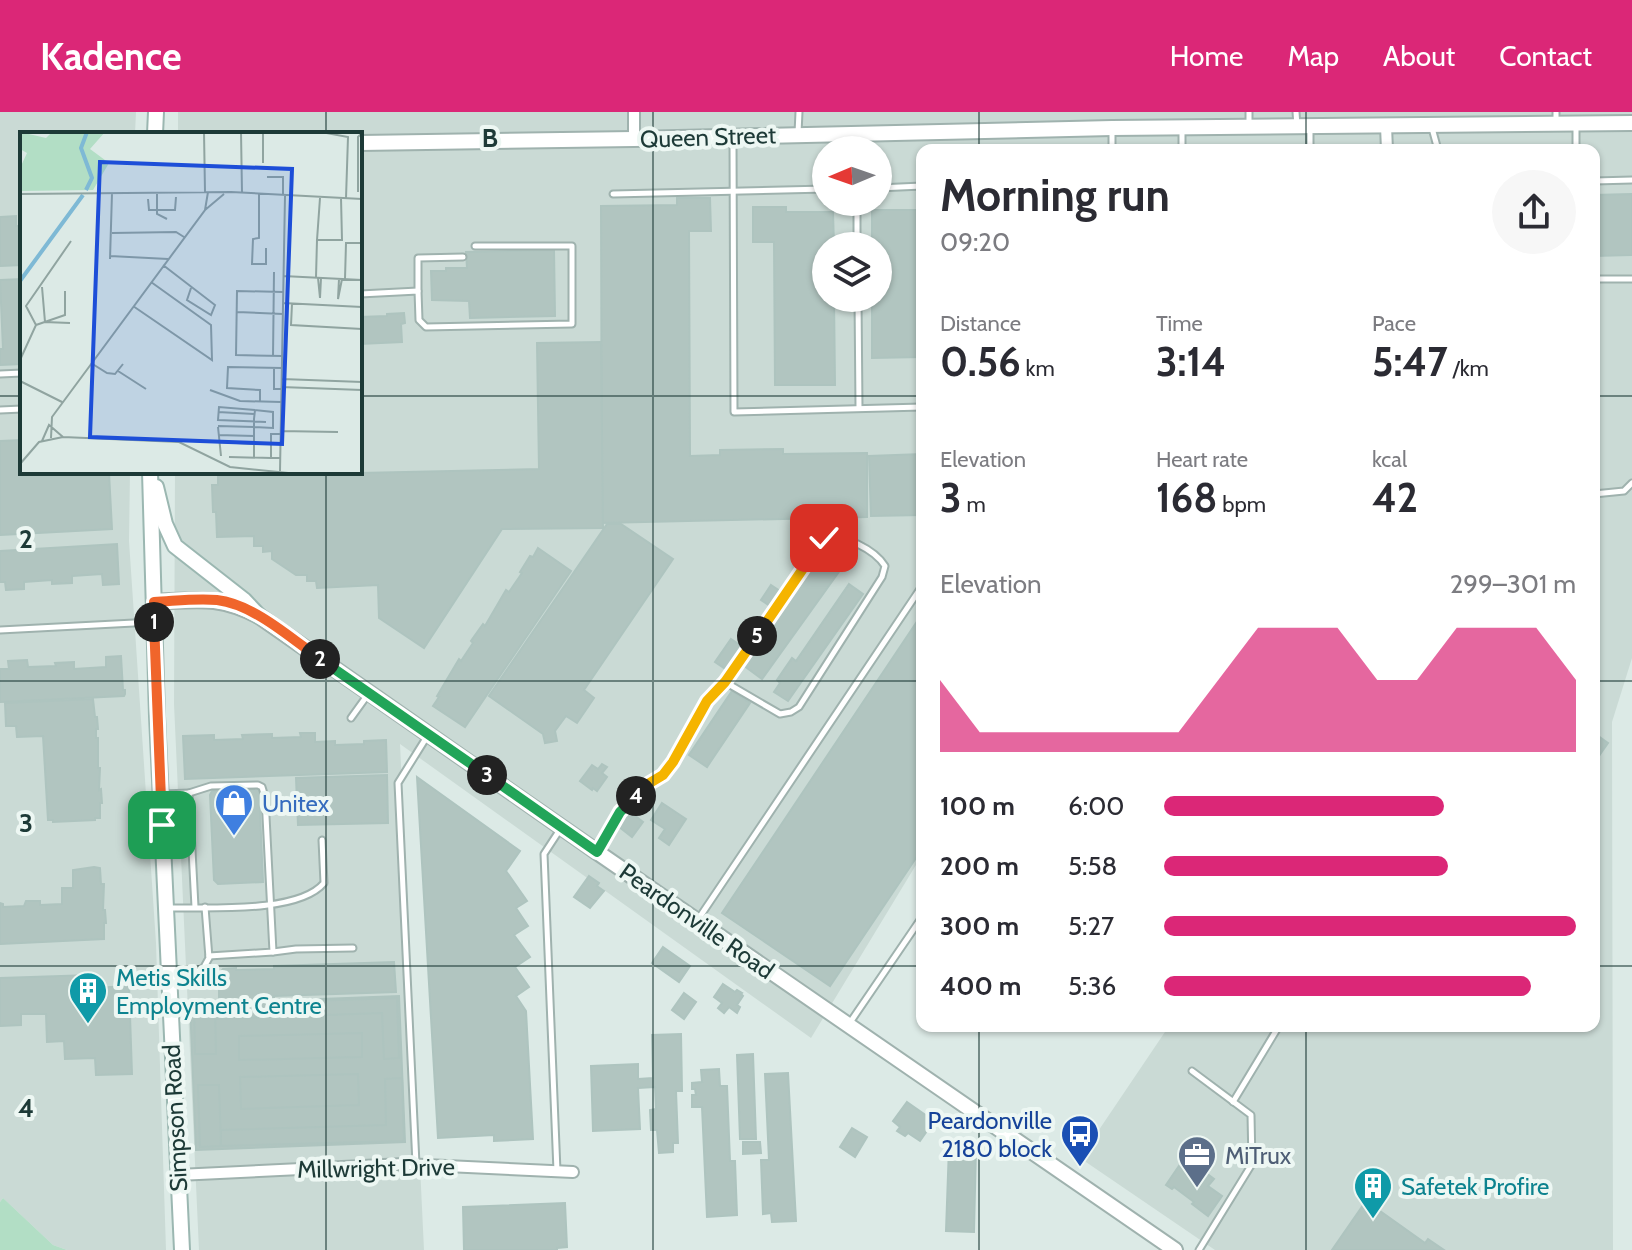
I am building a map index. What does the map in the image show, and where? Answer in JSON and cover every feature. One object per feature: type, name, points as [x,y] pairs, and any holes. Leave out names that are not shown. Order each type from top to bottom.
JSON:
[{"type":"street","points":[[155,132],[156,112]]},
{"type":"street","points":[[634,112],[634,139]]},
{"type":"street","name":"Queen Street","points":[[362,143],[1182,128],[1249,120],[1386,126],[1556,118],[1576,124],[1632,123]]},
{"type":"street","points":[[1386,126],[1387,144]]},
{"type":"street","points":[[151,474],[154,602]]},
{"type":"street","points":[[152,474],[165,524],[175,546],[244,600],[259,616]]},
{"type":"street","name":"Peardonville Road","points":[[154,602],[218,600],[259,616],[1175,1250]]},
{"type":"street","name":"Simpson Road","points":[[154,602],[182,1250]]},
{"type":"street","name":"Millwright Drive","points":[[178,1175],[416,1164],[573,1172]]},
{"type":"lane","points":[[798,134],[799,112]]},
{"type":"lane","points":[[1301,122],[1308,144]]},
{"type":"lane","points":[[1576,124],[1576,144]]},
{"type":"lane","points":[[1431,126],[1436,144]]},
{"type":"lane","points":[[1112,128],[1112,144]]},
{"type":"lane","points":[[1182,128],[1182,144]]},
{"type":"lane","points":[[733,136],[734,412],[916,407]]},
{"type":"lane","points":[[1600,181],[1632,180]]},
{"type":"lane","points":[[892,187],[916,186]]},
{"type":"lane","points":[[613,194],[812,189]]},
{"type":"lane","points":[[463,257],[418,258],[419,320],[426,327],[572,324],[572,246],[475,246]]},
{"type":"lane","points":[[1600,279],[1632,279]]},
{"type":"lane","points":[[362,294],[418,291]]},
{"type":"lane","points":[[858,312],[859,408]]},
{"type":"lane","points":[[0,374],[20,373]]},
{"type":"lane","points":[[0,410],[20,409]]},
{"type":"lane","points":[[1600,493],[1624,491],[1632,483]]},
{"type":"lane","points":[[597,852],[620,812],[648,784],[663,775],[673,762],[707,701],[725,682],[824,538],[833,535],[844,537],[880,558],[885,566],[882,577],[799,707],[780,714],[725,682]]},
{"type":"lane","points":[[697,921],[916,595]]},
{"type":"lane","points":[[0,630],[154,622]]},
{"type":"lane","points":[[351,718],[369,693]]},
{"type":"lane","points":[[416,1164],[398,783],[428,734]]},
{"type":"lane","points":[[160,795],[189,793],[211,786],[262,787],[273,952]]},
{"type":"lane","points":[[189,793],[195,907]]},
{"type":"lane","points":[[557,1171],[544,854],[562,827]]},
{"type":"lane","points":[[166,908],[270,905],[295,901],[318,890],[324,883],[322,840]]},
{"type":"lane","points":[[169,980],[191,976],[204,967],[209,956],[205,907]]},
{"type":"lane","points":[[848,1025],[916,926]]},
{"type":"lane","points":[[209,956],[353,948]]},
{"type":"lane","points":[[1233,1102],[1275,1032]]},
{"type":"lane","points":[[1192,1071],[1251,1115],[1252,1164],[1199,1250]]},
{"type":"shaded area","points":[[0,112],[136,112],[135,132],[20,132],[20,474],[130,474],[129,541],[156,943],[166,1250],[67,1250],[53,1245],[3,1198],[0,1202]]},
{"type":"shaded area","points":[[178,112],[1632,112],[1632,658],[1612,722],[1613,1250],[1215,1250],[1080,1158],[1165,1032],[1600,1032],[1600,144],[916,144],[916,865],[811,1038],[400,744],[424,1250],[199,1250],[174,704],[175,474],[362,474],[362,132],[178,132]]},
{"type":"green space","points":[[3,1198],[53,1245],[67,1250],[0,1250],[0,1202]]},
{"type":"building","points":[[1632,194],[1632,255],[1600,256],[1600,195]]},
{"type":"building","points":[[677,198],[710,198],[711,231],[689,231],[690,456],[720,455],[720,450],[783,449],[783,454],[867,453],[867,517],[602,523],[601,206],[677,205]]},
{"type":"building","points":[[753,207],[786,207],[786,212],[833,216],[834,232],[812,232],[812,312],[834,312],[835,385],[775,385],[774,242],[753,242]]},
{"type":"building","points":[[892,210],[916,210],[916,357],[872,358],[872,312],[892,312],[892,232],[872,232],[872,216],[892,216]]},
{"type":"building","points":[[16,216],[16,226],[20,226],[20,265],[0,266],[0,217]]},
{"type":"building","points":[[554,250],[555,316],[470,318],[469,301],[432,300],[431,271],[467,268],[466,252]]},
{"type":"building","points":[[20,279],[20,364],[0,365],[0,349],[3,349],[0,280]]},
{"type":"building","points":[[404,313],[402,342],[362,344],[362,317]]},
{"type":"building","points":[[601,342],[603,528],[502,529],[424,648],[379,618],[378,585],[317,588],[316,581],[307,581],[307,575],[296,575],[272,559],[272,551],[263,552],[263,546],[254,546],[254,536],[217,537],[212,485],[218,485],[218,476],[539,469],[537,343]]},
{"type":"building","points":[[20,440],[20,474],[109,474],[112,529],[0,535],[0,441]]},
{"type":"building","points":[[916,454],[916,515],[871,516],[869,456]]},
{"type":"building","points":[[607,524],[621,524],[673,559],[584,690],[594,698],[577,723],[566,716],[555,731],[557,741],[545,743],[543,734],[489,696]]},
{"type":"building","points":[[117,544],[119,584],[103,585],[102,574],[72,576],[72,583],[52,584],[52,580],[24,582],[24,589],[6,590],[5,582],[0,582],[0,551]]},
{"type":"building","points":[[538,548],[571,571],[465,727],[433,706],[437,696],[459,659],[461,661],[473,643],[471,641],[483,624],[485,626],[506,590],[509,592]]},
{"type":"building","points":[[827,548],[846,562],[762,679],[743,665]]},
{"type":"building","points":[[849,584],[863,594],[788,701],[774,692],[780,683],[777,680],[792,658],[796,661]]},
{"type":"building","points":[[771,585],[780,591],[770,606],[761,600]]},
{"type":"building","points":[[916,623],[916,858],[830,986],[722,913]]},
{"type":"building","points":[[731,639],[743,647],[727,670],[715,662]]},
{"type":"building","points":[[121,656],[124,696],[0,702],[0,669],[9,669],[8,661],[27,660],[28,667],[74,662],[74,669],[106,667],[106,657]]},
{"type":"building","points":[[732,691],[750,703],[707,767],[689,755]]},
{"type":"building","points":[[93,699],[98,729],[100,818],[53,822],[48,820],[43,736],[17,737],[16,726],[6,726],[5,703]]},
{"type":"building","points":[[300,733],[315,733],[315,742],[335,741],[335,745],[386,740],[387,772],[185,779],[183,736],[214,735],[214,740],[243,739],[242,735],[301,737]]},
{"type":"building","points":[[1600,737],[1608,743],[1600,754]]},
{"type":"building","points":[[602,764],[607,767],[602,773],[607,777],[597,791],[592,790],[580,781],[592,765],[598,769]]},
{"type":"building","points":[[387,775],[388,823],[298,825],[296,778]]},
{"type":"building","points":[[417,777],[520,851],[506,871],[527,901],[516,908],[528,926],[514,935],[530,957],[515,967],[529,987],[516,996],[526,1011],[533,1139],[494,1141],[494,1135],[438,1138]]},
{"type":"building","points":[[259,789],[263,882],[218,884],[214,880],[210,795],[212,791]]},
{"type":"building","points":[[662,803],[686,819],[669,845],[659,838],[665,829],[651,820]]},
{"type":"building","points":[[629,811],[643,822],[632,837],[618,826]]},
{"type":"building","points":[[100,868],[101,884],[104,884],[104,939],[0,944],[0,903],[3,907],[24,906],[26,901],[40,901],[40,905],[62,904],[62,888],[73,888],[73,870]]},
{"type":"building","points":[[589,876],[604,891],[590,908],[574,897]]},
{"type":"building","points":[[663,947],[690,966],[679,982],[652,963]]},
{"type":"building","points":[[394,962],[396,992],[219,1001],[219,974],[223,969]]},
{"type":"building","name":"Metis Skills Employment Centre","points":[[91,975],[92,988],[129,986],[132,1074],[96,1075],[95,1058],[65,1059],[64,1041],[47,1042],[46,1014],[21,1014],[21,1025],[0,1026],[0,978]]},
{"type":"building","points":[[723,984],[742,993],[737,1013],[729,1007],[724,1013],[718,1008],[722,1003],[714,997]]},
{"type":"building","points":[[684,993],[696,1002],[684,1019],[672,1010]]},
{"type":"building","points":[[399,996],[405,1142],[196,1150],[190,1004]]},
{"type":"building","points":[[397,998],[399,1058],[384,1059],[382,1013],[215,1019],[215,1004]]},
{"type":"building","points":[[215,1004],[216,1054],[195,1054],[194,1005]]},
{"type":"building","points":[[362,1033],[362,1057],[239,1060],[239,1036]]},
{"type":"building","points":[[681,1034],[682,1091],[676,1091],[678,1143],[673,1143],[673,1152],[659,1153],[657,1130],[651,1130],[650,1110],[656,1109],[655,1087],[638,1088],[640,1129],[593,1131],[591,1066],[638,1064],[638,1079],[653,1078],[652,1035]]},
{"type":"building","points":[[753,1054],[756,1139],[740,1139],[737,1055]]},
{"type":"building","points":[[719,1069],[720,1086],[727,1086],[730,1161],[735,1161],[737,1215],[707,1217],[702,1107],[692,1107],[692,1095],[696,1095],[692,1083],[702,1082],[701,1070]]},
{"type":"building","points":[[788,1073],[796,1221],[772,1222],[771,1213],[763,1214],[761,1160],[769,1160],[765,1074]]},
{"type":"building","points":[[358,1074],[359,1105],[241,1109],[240,1077]]},
{"type":"building","points":[[402,1078],[404,1141],[221,1146],[221,1130],[386,1125],[385,1079]]},
{"type":"building","points":[[198,1085],[219,1085],[221,1146],[200,1147]]},
{"type":"building","points":[[907,1102],[934,1121],[920,1141],[908,1133],[905,1136],[897,1131],[900,1127],[893,1121]]},
{"type":"building","points":[[852,1128],[867,1137],[855,1157],[840,1147]]},
{"type":"building","points":[[743,1142],[760,1142],[761,1153],[743,1154]]},
{"type":"building","points":[[949,1147],[976,1147],[974,1232],[946,1231]]},
{"type":"building","points":[[1181,1163],[1198,1175],[1202,1170],[1214,1179],[1208,1186],[1222,1196],[1208,1216],[1174,1187],[1172,1189],[1166,1185]]},
{"type":"building","name":"Safetek Profire","points":[[1366,1201],[1425,1243],[1428,1239],[1444,1250],[1332,1250]]},
{"type":"building","points":[[565,1203],[567,1247],[557,1250],[464,1250],[463,1207]]},
{"type":"place","name":"Unitex","points":[[234,837]]},
{"type":"place","name":"Metis Skills Employment Centre","points":[[88,1025]]},
{"type":"place","name":"Peardonville 2180 block","points":[[1080,1168]]},
{"type":"place","name":"MiTrux","points":[[1197,1189]]},
{"type":"place","name":"Safetek Profire","points":[[1373,1220]]},
{"type":"route","points":[[162,825],[154,602],[218,600],[259,616],[597,852],[620,812],[648,784],[663,775],[673,762],[707,701],[725,682],[824,538]]}]
